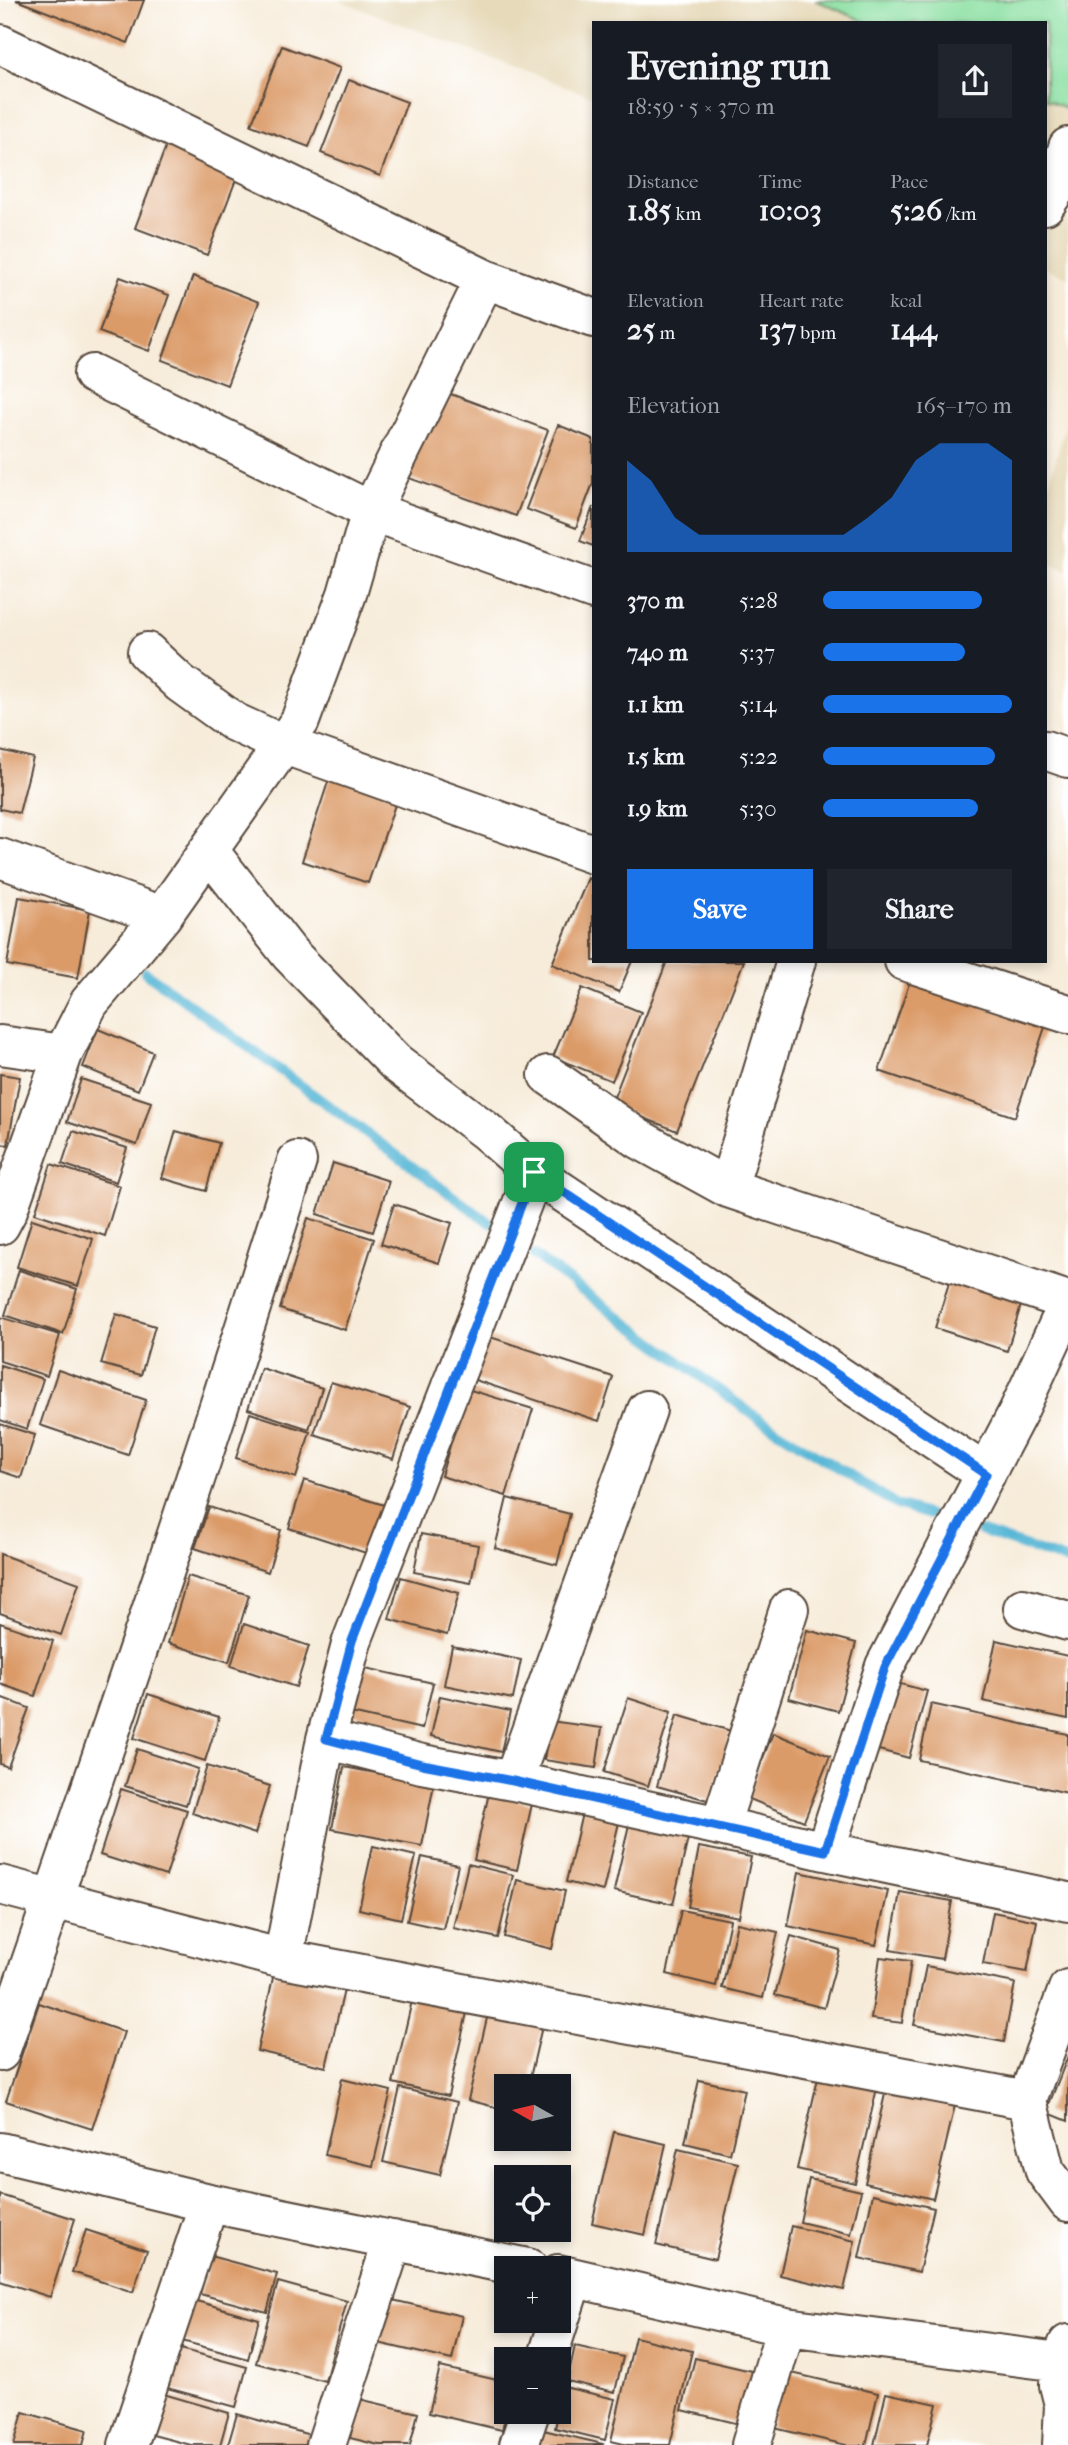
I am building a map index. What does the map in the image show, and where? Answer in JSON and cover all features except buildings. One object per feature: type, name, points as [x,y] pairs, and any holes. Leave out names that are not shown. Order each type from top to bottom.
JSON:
[{"type":"street","points":[[0,44],[485,279],[592,318]]},
{"type":"street","points":[[1047,202],[1055,190],[1068,147]]},
{"type":"street","points":[[0,1225],[8,1210],[63,1054],[89,1003],[162,916],[300,721],[347,594],[371,511],[485,279]]},
{"type":"street","points":[[93,374],[371,511],[592,590]]},
{"type":"street","points":[[147,652],[180,683],[234,722],[282,744],[592,854]]},
{"type":"street","points":[[1047,751],[1068,758]]},
{"type":"street","points":[[209,850],[290,954],[395,1062],[486,1131],[534,1172],[986,1474]]},
{"type":"street","points":[[0,859],[162,916]]},
{"type":"street","points":[[728,1188],[795,963]]},
{"type":"street","points":[[910,963],[1068,1014]]},
{"type":"street","points":[[0,1045],[63,1054]]},
{"type":"street","points":[[548,1075],[639,1139],[728,1188],[1068,1303],[1018,1412],[885,1667],[825,1851]]},
{"type":"street","points":[[0,2052],[102,1759],[239,1350],[297,1161]]},
{"type":"street","points":[[283,1959],[326,1739],[352,1641],[534,1172]]},
{"type":"street","points":[[513,1781],[647,1410]]},
{"type":"street","points":[[1023,1608],[1068,1621]]},
{"type":"street","points":[[720,1826],[789,1609]]},
{"type":"street","points":[[326,1739],[422,1764],[513,1781],[1068,1902]]},
{"type":"street","points":[[0,1885],[283,1959],[1027,2100]]},
{"type":"street","points":[[1068,1989],[1027,2100],[1045,2171],[1068,2202]]},
{"type":"street","points":[[0,2152],[209,2203],[494,2261]]},
{"type":"street","points":[[128,2445],[209,2203]]},
{"type":"street","points":[[326,2445],[393,2239]]},
{"type":"street","points":[[571,2277],[786,2327],[1064,2353],[1059,2385],[1064,2405],[1062,2445]]},
{"type":"street","points":[[751,2445],[786,2327]]},
{"type":"street","points":[[519,2445],[526,2424]]},
{"type":"shaded area","points":[[338,0],[1068,0],[1068,277],[1047,269],[1047,21],[592,21],[592,97]]},
{"type":"shaded area","points":[[1068,417],[1068,571],[1047,563],[1047,490]]},
{"type":"green space","points":[[815,0],[1068,0],[1068,109],[1047,100],[1047,21],[863,21]]},
{"type":"waterway","points":[[145,972],[490,1223]]},
{"type":"waterway","points":[[534,1255],[759,1419],[897,1505],[930,1515]]},
{"type":"waterway","points":[[980,1531],[1068,1561]]},
{"type":"route","points":[[534,1172],[986,1474],[885,1667],[825,1851],[513,1781],[422,1764],[326,1739],[352,1641],[534,1172]]}]
